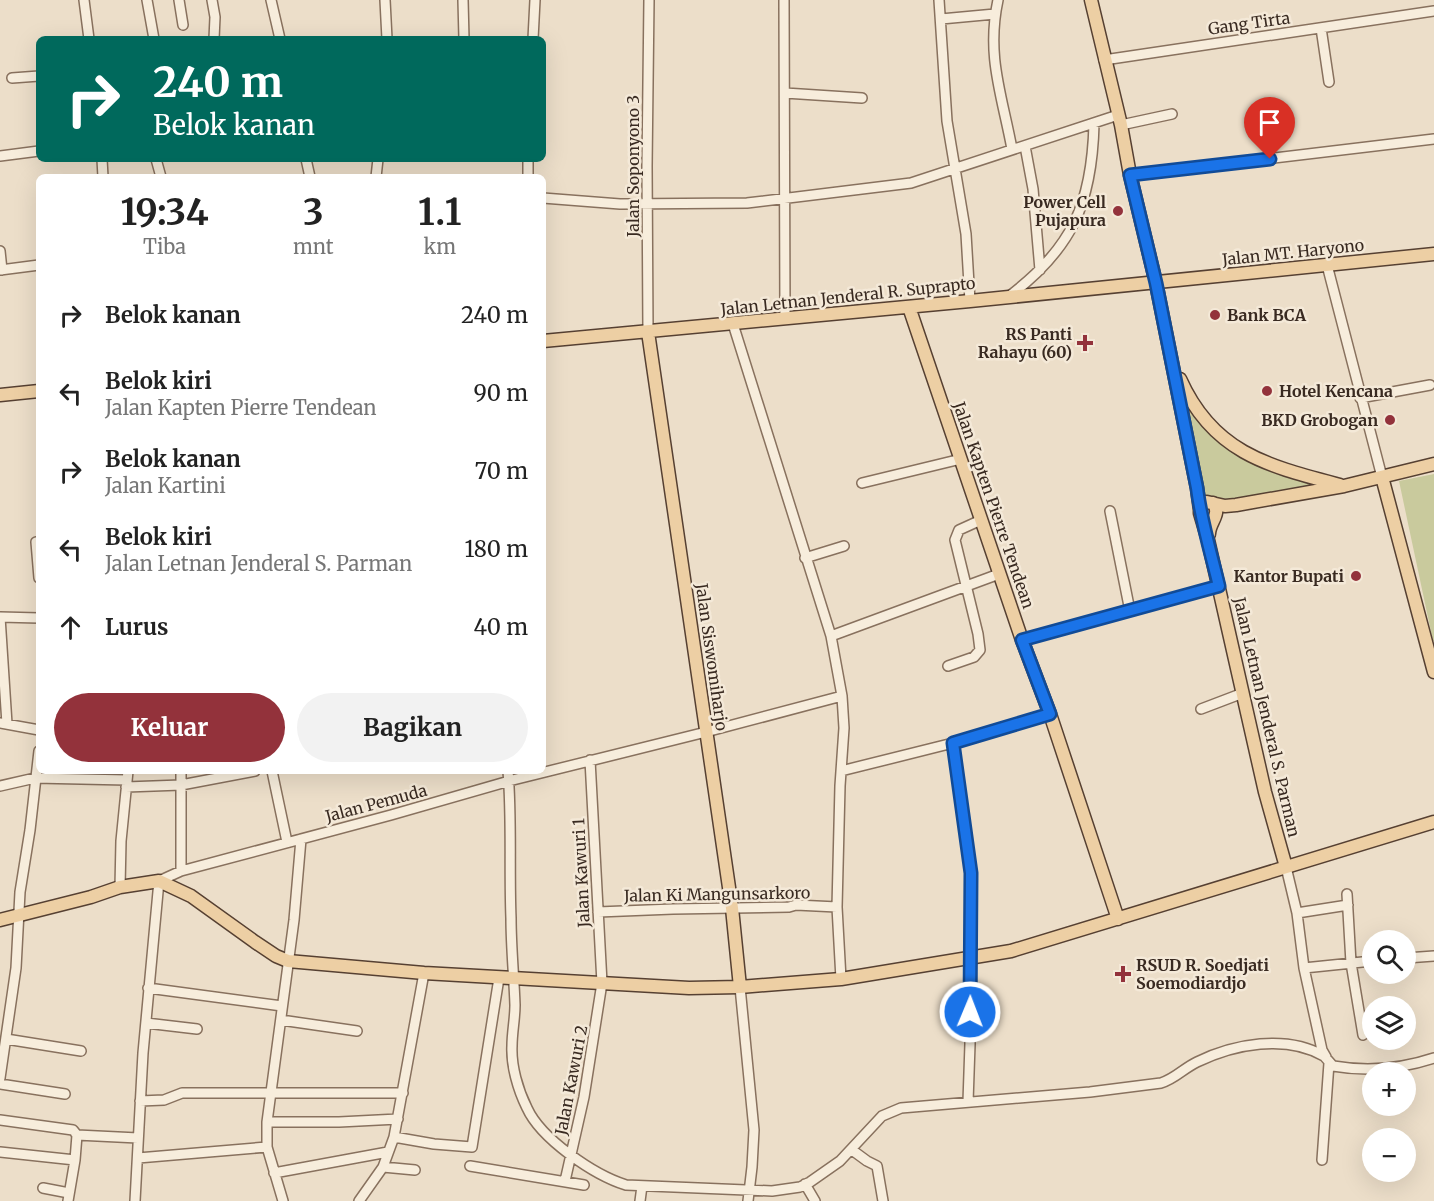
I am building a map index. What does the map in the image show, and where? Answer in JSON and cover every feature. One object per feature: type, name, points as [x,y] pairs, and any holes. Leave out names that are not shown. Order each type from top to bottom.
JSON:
[{"type":"main road","points":[[1090,0],[1120,120],[1130,175],[1156,283],[1197,488],[1217,511],[1210,523],[1208,540]]},
{"type":"main road","name":"Jalan MT. Haryono","points":[[1156,283],[1434,254]]},
{"type":"main road","name":"Jalan Letnan Jenderal R. Suprapto","points":[[546,341],[1156,283]]},
{"type":"main road","name":"Jalan Kapten Pierre Tendean","points":[[909,307],[999,574],[1050,714],[1118,919]]},
{"type":"main road","name":"Jalan Siswomiharjo","points":[[648,332],[732,908],[740,987]]},
{"type":"main road","points":[[1170,359],[1196,409],[1217,433],[1238,450],[1300,474],[1344,486]]},
{"type":"main road","points":[[0,395],[36,391]]},
{"type":"main road","points":[[1236,506],[1206,519],[1200,512],[1204,503],[1236,506],[1344,486],[1434,464]]},
{"type":"main road","points":[[1382,477],[1432,652],[1434,672]]},
{"type":"main road","name":"Jalan Letnan Jenderal S. Parman","points":[[1197,488],[1200,512],[1265,792],[1286,867]]},
{"type":"main road","points":[[0,921],[120,887],[156,881],[191,896],[262,947],[288,961],[499,978],[688,988],[740,987],[841,979],[1011,951],[1434,822]]},
{"type":"street","points":[[84,0],[89,36]]},
{"type":"street","points":[[147,0],[153,36]]},
{"type":"street","points":[[179,0],[183,25]]},
{"type":"street","points":[[212,0],[215,17],[214,36]]},
{"type":"street","points":[[271,0],[279,36]]},
{"type":"street","points":[[385,0],[387,36]]},
{"type":"street","points":[[463,0],[464,36]]},
{"type":"street","points":[[533,36],[535,0]]},
{"type":"street","name":"Jalan Soponyono 3","points":[[648,332],[649,0]]},
{"type":"street","points":[[784,0],[785,319]]},
{"type":"street","points":[[939,0],[947,121],[966,234],[970,301]]},
{"type":"street","points":[[998,0],[995,14],[993,65],[1012,149]]},
{"type":"street","name":"Gang Tirta","points":[[1104,60],[1434,11]]},
{"type":"street","points":[[941,19],[995,14]]},
{"type":"street","points":[[1321,28],[1329,82]]},
{"type":"street","points":[[12,78],[36,76]]},
{"type":"street","points":[[785,93],[862,98]]},
{"type":"street","points":[[546,198],[620,204],[747,203],[911,183],[1094,124],[1172,114]]},
{"type":"street","points":[[1008,297],[1054,255],[1073,225],[1085,196],[1092,169],[1094,124]]},
{"type":"street","points":[[1130,175],[1434,139]]},
{"type":"street","points":[[1025,146],[1033,189],[1040,270]]},
{"type":"street","points":[[0,156],[36,151]]},
{"type":"street","points":[[0,251],[1,270],[36,265]]},
{"type":"street","points":[[1328,265],[1360,398],[1382,477]]},
{"type":"street","points":[[733,324],[831,636],[842,696],[844,728],[837,908],[841,979]]},
{"type":"street","points":[[1360,398],[1430,385]]},
{"type":"street","points":[[862,483],[961,459]]},
{"type":"street","points":[[1110,511],[1130,611]]},
{"type":"street","points":[[948,666],[974,657],[980,650],[955,540],[959,530],[981,520]]},
{"type":"street","points":[[805,558],[844,546]]},
{"type":"street","points":[[831,636],[999,574]]},
{"type":"street","points":[[1022,640],[1219,586]]},
{"type":"street","points":[[36,618],[0,617],[3,723],[36,729]]},
{"type":"street","points":[[1201,709],[1243,693]]},
{"type":"street","name":"Jalan Pemuda","points":[[546,769],[706,732],[842,696]]},
{"type":"street","points":[[841,771],[953,743],[1050,714]]},
{"type":"street","points":[[953,743],[971,873],[968,1102]]},
{"type":"street","name":"Jalan Kawuri 1","points":[[590,760],[602,983]]},
{"type":"street","points":[[0,1078],[16,968],[20,892],[36,771]]},
{"type":"street","points":[[181,774],[181,872]]},
{"type":"street","points":[[0,786],[35,778],[127,779],[181,785],[239,774]]},
{"type":"street","points":[[273,774],[287,842]]},
{"type":"street","points":[[509,776],[515,1014],[512,1054],[522,1096],[543,1132],[588,1168],[610,1180],[626,1185],[642,1186],[786,1190],[805,1184],[824,1173],[852,1150],[882,1116],[901,1108],[1090,1092],[1161,1083],[1172,1080],[1194,1063],[1256,1045],[1298,1046],[1328,1060]]},
{"type":"street","name":"Jalan Pemuda","points":[[156,881],[287,842],[391,815],[509,776]]},
{"type":"street","points":[[120,887],[127,779]]},
{"type":"street","points":[[284,1200],[267,1147],[267,1122],[294,920],[301,839]]},
{"type":"street","points":[[1286,867],[1297,913],[1304,968],[1322,1050],[1328,1060],[1333,1066],[1368,1070],[1417,1063],[1434,1058]]},
{"type":"street","points":[[135,1201],[156,881]]},
{"type":"street","points":[[1347,894],[1351,963],[1362,1029]]},
{"type":"street","name":"Jalan Ki Mangunsarkoro","points":[[598,912],[796,905],[837,908]]},
{"type":"street","points":[[1297,913],[1348,905]]},
{"type":"street","points":[[1416,957],[1434,956]]},
{"type":"street","points":[[1304,968],[1362,962]]},
{"type":"street","points":[[359,1201],[382,1167],[394,1137],[424,973]]},
{"type":"street","points":[[499,978],[469,1169],[584,1185]]},
{"type":"street","name":"Jalan Kawuri 2","points":[[565,1181],[586,1087],[602,983]]},
{"type":"street","points":[[740,987],[754,1130],[748,1201]]},
{"type":"street","points":[[148,988],[282,1006]]},
{"type":"street","points":[[281,1020],[357,1031]]},
{"type":"street","points":[[146,1023],[197,1029]]},
{"type":"street","points":[[6,1039],[81,1051]]},
{"type":"street","points":[[1322,1160],[1328,1060]]},
{"type":"street","points":[[0,1084],[65,1094]]},
{"type":"street","points":[[140,1101],[164,1100],[182,1092],[354,1094],[374,1091],[403,1093]]},
{"type":"street","points":[[267,1122],[398,1119]]},
{"type":"street","points":[[0,1120],[73,1130],[77,1135],[69,1197],[43,1188]]},
{"type":"street","points":[[77,1135],[138,1138]]},
{"type":"street","points":[[394,1137],[434,1144],[472,1147]]},
{"type":"street","points":[[138,1158],[267,1147]]},
{"type":"street","points":[[852,1150],[877,1166],[883,1201]]},
{"type":"street","points":[[0,1152],[75,1160]]},
{"type":"street","points":[[274,1173],[388,1152]]},
{"type":"street","points":[[382,1167],[415,1170]]},
{"type":"street","points":[[805,1184],[815,1201]]},
{"type":"street","points":[[640,1201],[642,1186]]},
{"type":"green space","points":[[1183,388],[1237,450],[1343,486],[1210,502],[1201,494]]},
{"type":"green space","points":[[1434,474],[1434,641],[1433,641],[1399,481]]},
{"type":"place","name":"Power Cell Pujapura","points":[[1118,211]]},
{"type":"place","name":"Bank BCA","points":[[1215,315]]},
{"type":"place","name":"RS Panti Rahayu (60)","points":[[1085,343]]},
{"type":"place","name":"Hotel Kencana","points":[[1267,391]]},
{"type":"place","name":"BKD Grobogan","points":[[1390,420]]},
{"type":"place","name":"Kantor Bupati","points":[[1356,576]]},
{"type":"place","name":"RSUD R. Soedjati Soemodiardjo","points":[[1123,974]]},
{"type":"route","points":[[970,1012],[971,873],[953,743],[1050,714],[1022,640],[1219,586],[1200,513],[1156,283],[1130,175],[1270,159]]}]
